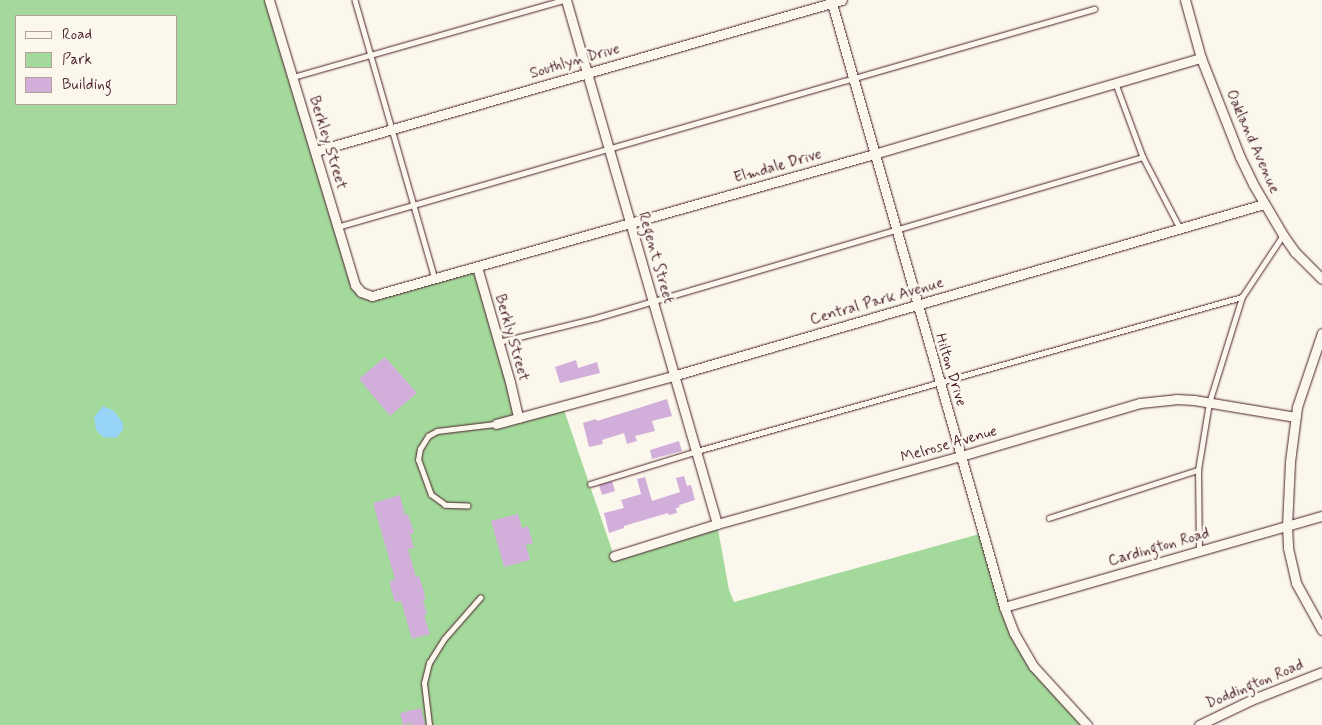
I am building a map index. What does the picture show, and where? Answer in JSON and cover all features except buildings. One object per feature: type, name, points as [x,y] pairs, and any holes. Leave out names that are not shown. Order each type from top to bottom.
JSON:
[{"type":"street","name":"Berkley Street","points":[[269,0],[316,151],[336,227],[355,285],[361,292]]},
{"type":"street","name":"Regent Street","points":[[565,0],[676,375],[717,524]]},
{"type":"street","name":"Southlyn Drive","points":[[316,151],[832,1],[842,0]]},
{"type":"street","name":"Oakland Avenue","points":[[1185,0],[1202,58],[1240,157],[1283,236],[1294,252],[1322,279]]},
{"type":"street","name":"Hilton Drive","points":[[832,1],[1004,607],[1014,633],[1034,668],[1087,725]]},
{"type":"street","name":"Elmdale Drive","points":[[361,292],[375,296],[874,154],[1202,58]]},
{"type":"street","name":"Central Park Avenue","points":[[496,424],[676,375],[1264,204]]},
{"type":"street","name":"Berkly Street","points":[[477,267],[499,342],[518,418]]},
{"type":"street","points":[[1322,333],[1310,366],[1296,417],[1289,476],[1287,526],[1288,548],[1296,583],[1322,630]]},
{"type":"street","name":"Melrose Avenue","points":[[614,556],[717,524],[961,456],[1140,403],[1176,399],[1296,417]]},
{"type":"street","name":"Cardington Road","points":[[1004,607],[1322,516]]},
{"type":"street","name":"Doddington Road","points":[[1199,725],[1251,700],[1322,672]]},
{"type":"lane","points":[[355,0],[390,130],[435,279]]},
{"type":"lane","points":[[293,77],[565,0]]},
{"type":"lane","points":[[336,227],[1094,9]]},
{"type":"lane","points":[[1116,84],[1143,157],[1181,229]]},
{"type":"lane","points":[[499,342],[596,318],[1143,157]]},
{"type":"lane","points":[[1199,551],[1198,470],[1210,403],[1242,297],[1283,236]]},
{"type":"lane","points":[[590,484],[697,451],[1242,297]]},
{"type":"lane","points":[[468,506],[445,505],[431,494],[418,460],[420,449],[428,436],[436,431],[496,424]]},
{"type":"lane","points":[[1049,518],[1198,470]]},
{"type":"lane","points":[[429,725],[424,683],[429,663],[439,645],[480,598]]},
{"type":"green space","points":[[0,0],[269,0],[355,285],[366,294],[477,267],[518,417],[563,407],[614,556],[717,524],[729,590],[734,602],[983,533],[1023,651],[1087,725],[0,725]]},
{"type":"water","points":[[103,406],[114,411],[123,423],[123,430],[116,438],[103,437],[96,430],[94,417]]}]
